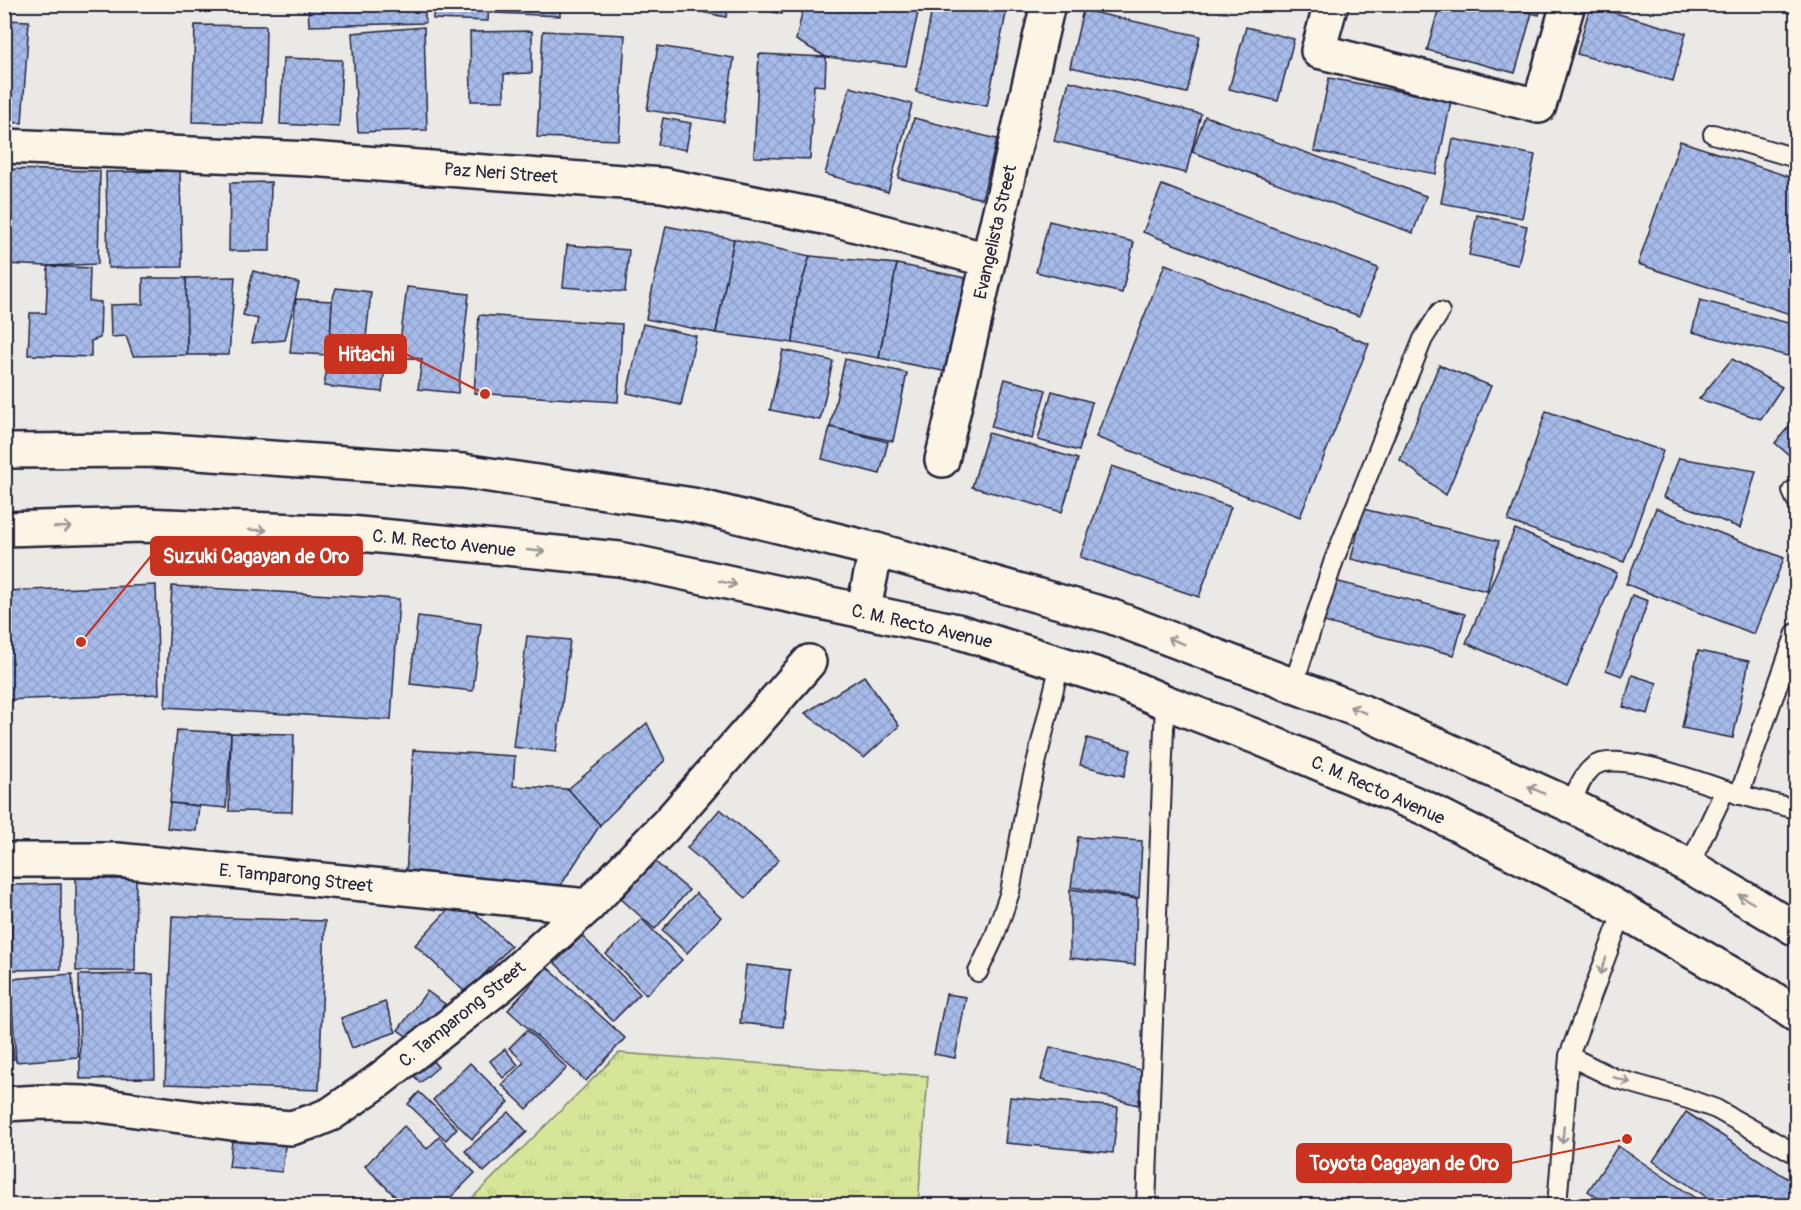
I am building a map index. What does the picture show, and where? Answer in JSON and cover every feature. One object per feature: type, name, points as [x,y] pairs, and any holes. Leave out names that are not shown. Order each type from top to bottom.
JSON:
[{"type":"main road","name":"Evangelista Street","points":[[942,460],[1048,4]]},
{"type":"main road","points":[[1331,4],[1318,51],[1539,106],[1568,4]]},
{"type":"main road","name":"Paz Neri Street","points":[[4,146],[310,159],[663,185],[834,219],[988,260]]},
{"type":"main road","points":[[4,451],[153,450],[463,471],[693,505],[876,550],[1110,616],[1363,712],[1569,805],[1689,866],[1797,929]]},
{"type":"main road","name":"C. M. Recto Avenue","points":[[4,529],[142,525],[349,533],[619,560],[957,631],[1117,681],[1425,808],[1592,893],[1769,996],[1797,1015]]},
{"type":"main road","points":[[863,612],[876,550]]},
{"type":"main road","name":"C. Tamparong Street","points":[[4,1104],[84,1103],[232,1123],[291,1128],[314,1121],[350,1102],[501,985],[588,906],[670,821],[809,662]]},
{"type":"main road","name":"E. Tamparong Street","points":[[4,860],[117,860],[588,906]]},
{"type":"lane","points":[[1713,134],[1797,158]]},
{"type":"lane","points":[[1293,686],[1334,560],[1423,339],[1440,312]]},
{"type":"lane","points":[[1689,866],[1732,792],[1797,633]]},
{"type":"lane","points":[[978,972],[994,938],[1010,892],[1026,805],[1060,664]]},
{"type":"lane","points":[[1146,1206],[1165,702]]},
{"type":"lane","points":[[1569,805],[1586,774],[1595,766],[1604,762],[1620,762],[1668,771],[1732,792],[1797,808]]},
{"type":"lane","points":[[1557,1206],[1569,1056],[1623,911]]},
{"type":"lane","points":[[1569,1056],[1614,1078],[1716,1109],[1797,1154]]},
{"type":"green space","points":[[619,1053],[928,1076],[918,1205],[465,1205]]},
{"type":"building","points":[[308,4],[425,4],[425,23],[309,26]]},
{"type":"building","points":[[433,4],[489,4],[488,21],[433,19]]},
{"type":"building","points":[[495,4],[560,4],[560,16],[495,13]]},
{"type":"building","points":[[664,4],[729,4],[726,17]]},
{"type":"building","points":[[739,4],[784,4],[782,14]]},
{"type":"building","points":[[804,4],[920,4],[906,66],[826,57],[796,40]]},
{"type":"building","points":[[933,4],[1008,4],[987,106],[916,92]]},
{"type":"building","points":[[1440,4],[1502,4],[1532,13],[1515,73],[1427,50]]},
{"type":"building","points":[[1500,4],[1542,4],[1539,15]]},
{"type":"building","points":[[1590,6],[1686,33],[1673,81],[1577,54]]},
{"type":"building","points":[[1083,10],[1200,36],[1187,93],[1070,67]]},
{"type":"building","points":[[4,20],[29,21],[22,123],[4,122]]},
{"type":"building","points":[[195,25],[266,26],[264,124],[192,122]]},
{"type":"building","points":[[424,27],[427,130],[358,132],[352,33]]},
{"type":"building","points":[[1246,27],[1294,39],[1278,101],[1229,89]]},
{"type":"building","points":[[532,31],[532,73],[504,74],[504,101],[471,101],[470,32]]},
{"type":"building","points":[[543,31],[625,35],[619,140],[537,137]]},
{"type":"building","points":[[658,46],[734,58],[724,122],[647,110]]},
{"type":"building","points":[[759,54],[826,57],[825,86],[814,85],[810,159],[754,157]]},
{"type":"building","points":[[283,58],[342,60],[339,127],[280,124]]},
{"type":"building","points":[[1329,78],[1451,101],[1436,174],[1314,151]]},
{"type":"building","points":[[1069,81],[1201,114],[1186,173],[1054,141]]},
{"type":"building","points":[[850,87],[912,104],[888,192],[825,174]]},
{"type":"building","points":[[1205,116],[1426,196],[1413,233],[1192,152]]},
{"type":"building","points":[[663,118],[691,123],[686,150],[658,145]]},
{"type":"building","points":[[914,118],[997,139],[982,199],[898,178]]},
{"type":"building","points":[[1453,139],[1535,155],[1522,218],[1441,203]]},
{"type":"building","points":[[1680,141],[1796,179],[1796,316],[1638,264]]},
{"type":"building","points":[[4,169],[100,171],[98,264],[48,266],[4,264]]},
{"type":"building","points":[[180,171],[182,267],[108,268],[106,172]]},
{"type":"building","points":[[271,182],[270,251],[229,251],[230,183]]},
{"type":"building","points":[[1162,185],[1378,268],[1359,316],[1143,232]]},
{"type":"building","points":[[1477,215],[1527,226],[1518,265],[1469,255]]},
{"type":"building","points":[[1049,221],[1134,242],[1122,293],[1036,272]]},
{"type":"building","points":[[666,226],[734,239],[716,333],[646,319]]},
{"type":"building","points":[[734,239],[810,256],[797,299],[793,343],[716,333]]},
{"type":"building","points":[[567,245],[629,250],[625,292],[563,287]]},
{"type":"building","points":[[810,256],[897,264],[879,358],[793,343],[797,299]]},
{"type":"building","points":[[897,264],[966,278],[948,372],[879,358]]},
{"type":"building","points":[[1165,264],[1369,344],[1300,517],[1096,437]]},
{"type":"building","points":[[48,266],[90,268],[89,301],[101,302],[100,338],[91,341],[91,357],[28,355],[30,313],[46,313]]},
{"type":"building","points":[[253,271],[299,283],[285,340],[252,343],[258,319],[243,315]]},
{"type":"building","points":[[235,277],[229,355],[187,355],[186,278]]},
{"type":"building","points":[[143,278],[186,278],[187,355],[133,356],[126,336],[111,337],[110,305],[143,304]]},
{"type":"building","points":[[407,287],[469,294],[458,393],[418,389],[422,359],[398,357]]},
{"type":"building","points":[[336,288],[371,292],[364,356],[386,358],[382,392],[324,386],[329,355],[332,301]]},
{"type":"building","points":[[296,299],[332,301],[329,355],[290,353]]},
{"type":"building","points":[[1700,300],[1796,325],[1796,358],[1692,332]]},
{"type":"building","points":[[479,315],[622,324],[618,402],[474,393]]},
{"type":"building","points":[[643,324],[696,336],[681,405],[627,393]]},
{"type":"building","points":[[783,350],[833,361],[820,420],[770,410]]},
{"type":"building","points":[[845,359],[907,373],[893,441],[830,427]]},
{"type":"building","points":[[1732,359],[1782,387],[1761,419],[1699,399]]},
{"type":"building","points":[[1439,365],[1491,386],[1446,495],[1400,460]]},
{"type":"building","points":[[1005,379],[1046,390],[1032,439],[991,427]]},
{"type":"building","points":[[1052,391],[1092,402],[1079,451],[1038,440]]},
{"type":"building","points":[[1546,411],[1663,451],[1624,562],[1508,521]]},
{"type":"building","points":[[1796,418],[1796,461],[1775,443]]},
{"type":"building","points":[[830,427],[888,442],[880,474],[822,459]]},
{"type":"building","points":[[988,433],[1078,459],[1062,512],[972,487]]},
{"type":"building","points":[[1679,458],[1756,471],[1740,528],[1663,497]]},
{"type":"building","points":[[1112,466],[1231,507],[1199,597],[1080,557]]},
{"type":"building","points":[[1656,508],[1784,558],[1754,634],[1626,584]]},
{"type":"building","points":[[1363,509],[1499,541],[1487,591],[1351,559]]},
{"type":"building","points":[[1515,529],[1617,573],[1567,687],[1466,643]]},
{"type":"building","points":[[1335,581],[1465,614],[1454,655],[1324,622]]},
{"type":"building","points":[[156,585],[159,694],[4,700],[4,591]]},
{"type":"building","points":[[172,586],[399,599],[391,720],[165,707]]},
{"type":"building","points":[[1632,595],[1648,601],[1622,676],[1606,670]]},
{"type":"building","points":[[418,616],[481,624],[473,691],[410,684]]},
{"type":"building","points":[[527,636],[570,640],[556,752],[513,747]]},
{"type":"building","points":[[1698,651],[1749,661],[1733,738],[1682,728]]},
{"type":"building","points":[[1632,675],[1657,683],[1648,714],[1623,707]]},
{"type":"building","points":[[864,676],[899,726],[864,758],[805,713]]},
{"type":"building","points":[[647,723],[665,760],[600,825],[568,789]]},
{"type":"building","points":[[177,730],[231,733],[226,808],[170,803]]},
{"type":"building","points":[[231,733],[294,734],[292,812],[229,811]]},
{"type":"building","points":[[1087,738],[1131,750],[1124,776],[1080,765]]},
{"type":"building","points":[[413,750],[515,756],[513,786],[568,789],[600,825],[561,885],[406,877]]},
{"type":"building","points":[[170,803],[199,806],[196,831],[167,828]]},
{"type":"building","points":[[720,809],[779,859],[746,898],[687,848]]},
{"type":"building","points":[[1078,837],[1142,841],[1139,898],[1071,887]]},
{"type":"building","points":[[654,861],[689,890],[655,929],[621,899]]},
{"type":"building","points":[[76,870],[106,870],[106,879],[136,879],[135,971],[76,971]]},
{"type":"building","points":[[61,884],[61,969],[12,970],[12,885]]},
{"type":"building","points":[[1070,889],[1137,899],[1135,965],[1070,958]]},
{"type":"building","points":[[696,893],[721,917],[687,953],[662,930]]},
{"type":"building","points":[[459,898],[511,946],[466,993],[415,945]]},
{"type":"building","points":[[172,916],[325,921],[319,1090],[165,1084]]},
{"type":"building","points":[[642,919],[682,960],[646,995],[606,954]]},
{"type":"building","points":[[582,936],[640,994],[613,1021],[555,963]]},
{"type":"building","points":[[746,965],[790,970],[783,1027],[740,1023]]},
{"type":"building","points":[[547,967],[625,1038],[586,1081],[508,1010]]},
{"type":"building","points":[[72,974],[78,1057],[16,1062],[10,979]]},
{"type":"building","points":[[153,974],[155,1078],[80,1079],[79,975]]},
{"type":"building","points":[[4,980],[14,1059],[4,1060]]},
{"type":"building","points":[[427,991],[445,1004],[416,1043],[398,1030]]},
{"type":"building","points":[[946,994],[966,997],[955,1058],[934,1054]]},
{"type":"building","points":[[385,1002],[396,1032],[352,1048],[341,1018]]},
{"type":"building","points":[[527,1030],[567,1068],[527,1109],[502,1085],[524,1062],[509,1048]]},
{"type":"building","points":[[1050,1047],[1145,1071],[1138,1105],[1041,1080]]},
{"type":"building","points":[[505,1049],[518,1065],[503,1078],[490,1061]]},
{"type":"building","points":[[430,1058],[438,1067],[420,1083],[412,1073]]},
{"type":"building","points":[[470,1063],[509,1102],[472,1139],[433,1100]]},
{"type":"building","points":[[419,1092],[457,1128],[446,1140],[408,1104]]},
{"type":"building","points":[[1010,1097],[1118,1107],[1113,1153],[1005,1143]]},
{"type":"building","points":[[509,1112],[527,1132],[484,1172],[465,1151]]},
{"type":"building","points":[[1686,1112],[1796,1184],[1796,1206],[1720,1206],[1653,1161]]},
{"type":"building","points":[[404,1126],[427,1149],[439,1137],[475,1173],[442,1206],[405,1206],[365,1166]]},
{"type":"building","points":[[233,1132],[286,1138],[282,1172],[229,1167]]},
{"type":"building","points":[[1618,1146],[1707,1206],[1610,1206],[1588,1191]]},
{"type":"place","name":"Hitachi","points":[[485,394]]},
{"type":"place","name":"Suzuki Cagayan de Oro","points":[[81,642]]},
{"type":"place","name":"Toyota Cagayan de Oro","points":[[1627,1139]]}]
